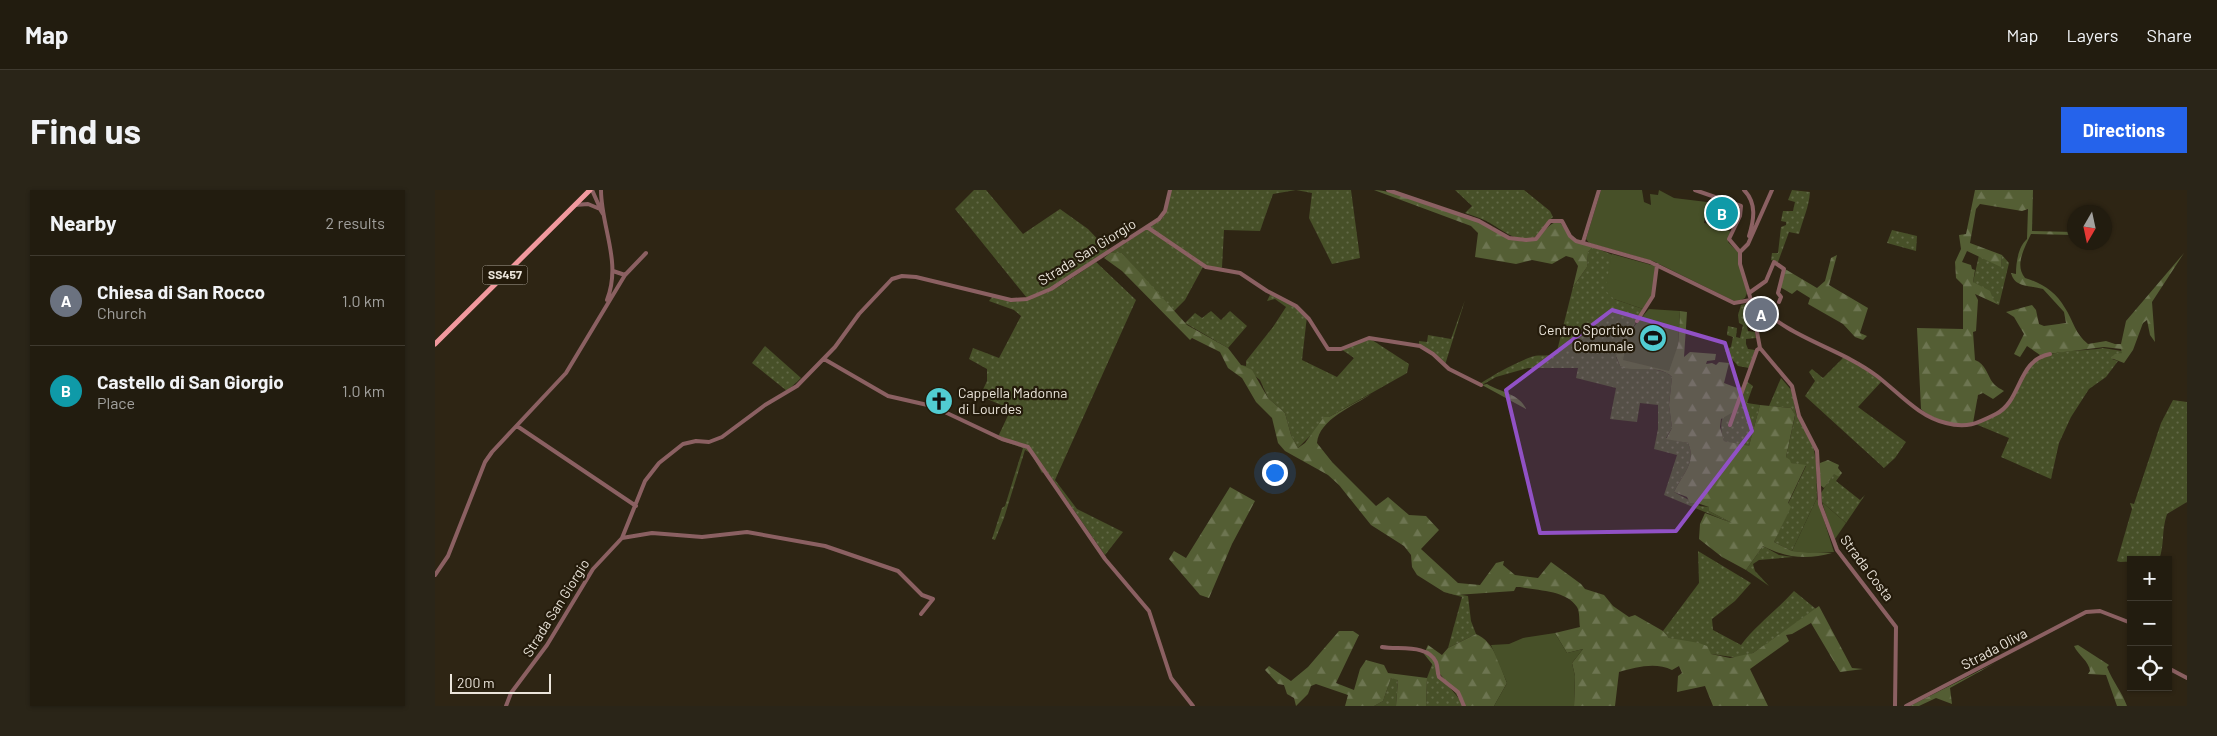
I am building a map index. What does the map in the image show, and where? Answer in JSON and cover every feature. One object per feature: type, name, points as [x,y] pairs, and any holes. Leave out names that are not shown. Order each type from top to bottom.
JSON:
[{"type":"main road","name":"SS457","points":[[435,344],[591,190]]},
{"type":"street","points":[[591,190],[605,220]]},
{"type":"street","points":[[596,190],[601,192],[613,271],[610,293],[605,306]]},
{"type":"street","name":"Strada San Giorgio","points":[[505,706],[511,693],[547,645],[593,569],[622,538],[650,474],[673,452],[690,442],[709,442],[722,437],[765,405],[789,392],[842,340],[859,314],[895,277],[936,280],[1004,298],[1027,299],[1051,289],[1159,219],[1165,211],[1170,190]]},
{"type":"street","points":[[1388,190],[1479,221],[1499,233],[1515,239],[1536,239],[1547,224],[1557,220],[1565,224],[1573,239],[1657,265],[1734,303],[1755,300],[1764,310],[1795,332],[1849,357],[1925,414],[1945,423],[1968,427],[2001,412],[2010,400],[2026,369],[2041,356],[2050,354]]},
{"type":"street","points":[[1583,242],[1599,190]]},
{"type":"street","points":[[1695,190],[1741,206],[1740,216],[1729,239],[1741,250]]},
{"type":"street","points":[[1730,425],[1757,350],[1760,348],[1751,300],[1740,264],[1741,250],[1749,236],[1754,213],[1749,195],[1744,190]]},
{"type":"street","points":[[1749,195],[1754,190]]},
{"type":"street","points":[[1741,250],[1748,244],[1772,190]]},
{"type":"street","points":[[575,205],[588,204],[601,209]]},
{"type":"street","points":[[1147,227],[1154,234],[1206,267],[1240,273],[1267,291],[1296,306],[1305,314],[1328,349],[1341,349],[1369,338],[1419,346],[1433,354],[1449,369],[1481,384]]},
{"type":"street","points":[[435,575],[448,556],[485,462],[565,373],[625,275],[646,253]]},
{"type":"street","points":[[1749,293],[1766,281],[1774,262],[1783,269],[1778,293],[1781,297],[1779,302]]},
{"type":"street","points":[[1637,321],[1653,296],[1657,265]]},
{"type":"street","points":[[613,271],[625,275]]},
{"type":"street","name":"Strada Costa","points":[[1760,348],[1792,386],[1799,416],[1817,451],[1819,498],[1833,544],[1896,627],[1895,706]]},
{"type":"street","points":[[824,359],[888,396],[925,403],[1003,439],[1028,447],[1105,559],[1149,611],[1171,678],[1193,706]]},
{"type":"street","points":[[517,426],[635,509]]},
{"type":"street","points":[[622,538],[652,532],[702,537],[747,532],[825,546],[898,571],[922,595],[935,599],[921,614]]},
{"type":"street","name":"Strada Oliva","points":[[1906,706],[2092,610],[2106,612],[2127,621]]},
{"type":"street","points":[[1382,647],[1393,650],[1420,649],[1429,654],[1436,662],[1439,677],[1458,692],[1463,706]]},
{"type":"street","points":[[2172,670],[2187,678]]},
{"type":"highlighted area","points":[[1612,310],[1725,343],[1752,431],[1676,531],[1540,533],[1506,390]]},
{"type":"green space","points":[[974,190],[986,190],[1023,234],[1060,209],[1088,229],[1109,251],[1051,288],[1027,298],[955,209]]},
{"type":"green space","points":[[1171,190],[1296,190],[1273,194],[1260,231],[1224,230],[1222,267],[1220,269],[1204,265],[1185,300],[1173,312],[1122,253],[1110,253],[1162,219],[1166,212]]},
{"type":"green space","points":[[1296,190],[1351,190],[1360,258],[1332,264],[1309,218],[1312,193]]},
{"type":"green space","points":[[1374,190],[1411,198],[1443,209],[1481,223],[1501,235],[1515,240],[1532,240],[1538,237],[1550,225],[1560,222],[1570,238],[1593,247],[1588,252],[1587,267],[1573,287],[1578,266],[1573,258],[1566,256],[1552,264],[1532,260],[1516,264],[1475,257],[1478,233],[1471,226]]},
{"type":"green space","points":[[1455,190],[1524,190],[1550,211],[1553,217],[1538,235],[1524,239],[1517,238],[1484,220],[1465,213],[1472,206]]},
{"type":"green space","points":[[1601,190],[1642,190],[1644,202],[1651,205],[1650,194],[1658,195],[1659,190],[1674,198],[1707,202],[1704,223],[1709,224],[1710,220],[1722,224],[1730,221],[1727,230],[1731,232],[1728,242],[1739,253],[1747,293],[1745,298],[1737,302],[1653,261],[1589,243],[1586,239]]},
{"type":"green space","points":[[1792,190],[1810,192],[1808,203],[1799,234],[1789,232],[1778,262],[1771,260],[1772,253],[1778,253],[1781,227],[1786,225],[1786,222],[1781,221],[1783,211],[1793,211],[1795,202],[1788,200]]},
{"type":"green space","points":[[1975,190],[2033,190],[2032,231],[2067,232],[2067,235],[2031,234],[2020,262],[2022,273],[2025,278],[2043,285],[2057,297],[2080,336],[2088,344],[2106,341],[2121,344],[2126,321],[2184,253],[2152,302],[2155,342],[2150,335],[2147,320],[2143,323],[2133,350],[2124,363],[2111,358],[2115,354],[2122,353],[2121,349],[2104,347],[2040,355],[2027,346],[2020,357],[2014,354],[2024,334],[2014,317],[2006,312],[2032,305],[2036,310],[2039,324],[2044,326],[2066,323],[2064,312],[2043,289],[2019,284],[2011,273],[2016,274],[2017,260],[2027,239],[2028,209],[2022,211],[1980,204],[1976,209],[1970,243],[2002,255],[2001,267],[1967,251],[1962,262],[1971,265],[1972,269],[1975,270],[1973,282],[1990,291],[1993,299],[1999,305],[1975,294],[1978,300],[1976,331],[1973,332],[1975,360],[1984,367],[1994,384],[2004,391],[1993,399],[1983,393],[1978,395],[1973,423],[1961,425],[1946,422],[1921,409],[1917,328],[1963,329],[1963,285],[1956,278],[1955,262],[1961,249],[1959,235],[1966,234]]},
{"type":"green space","points":[[1892,230],[1917,236],[1916,251],[1887,243]]},
{"type":"green space","points":[[1593,247],[1613,255],[1611,266],[1614,299],[1643,309],[1616,357],[1620,366],[1661,371],[1672,377],[1669,405],[1672,428],[1666,438],[1688,443],[1691,457],[1690,463],[1674,492],[1700,506],[1709,507],[1709,511],[1736,525],[1664,495],[1677,455],[1654,449],[1658,429],[1658,405],[1640,403],[1637,422],[1610,419],[1616,388],[1576,378],[1578,368],[1528,368],[1496,377],[1482,385],[1481,383],[1519,362],[1535,356],[1550,355],[1557,351],[1573,287],[1587,267],[1588,252]]},
{"type":"green space","points":[[1110,253],[1122,253],[1187,325],[1228,348],[1241,365],[1252,370],[1268,398],[1285,413],[1291,435],[1298,448],[1305,443],[1324,417],[1329,417],[1371,394],[1330,420],[1319,434],[1317,443],[1332,462],[1376,506],[1388,497],[1409,515],[1426,516],[1439,530],[1421,549],[1458,583],[1480,585],[1496,563],[1504,561],[1503,565],[1515,575],[1538,578],[1551,562],[1585,589],[1604,595],[1613,606],[1629,617],[1635,615],[1663,631],[1669,638],[1699,643],[1707,646],[1711,654],[1730,658],[1753,653],[1819,606],[1852,668],[1863,669],[1840,672],[1811,623],[1792,634],[1786,635],[1789,641],[1750,669],[1768,706],[1713,706],[1705,686],[1677,692],[1678,676],[1682,673],[1679,666],[1672,670],[1653,666],[1619,672],[1615,706],[1574,706],[1575,676],[1572,663],[1583,649],[1567,653],[1555,633],[1580,627],[1578,609],[1572,601],[1559,594],[1520,587],[1516,587],[1514,591],[1456,595],[1444,592],[1417,575],[1412,567],[1411,555],[1404,546],[1371,525],[1339,485],[1328,475],[1285,451],[1278,443],[1272,418],[1256,402],[1242,378],[1228,368],[1220,352],[1192,338],[1190,340],[1122,271],[1104,258]]},
{"type":"green space","points":[[1612,254],[1655,266],[1653,296],[1643,309],[1614,299],[1605,290]]},
{"type":"green space","points":[[1837,255],[1829,285],[1868,308],[1860,333],[1867,336],[1863,340],[1855,337],[1843,324],[1808,304],[1810,298],[1797,290],[1792,294],[1780,287],[1785,269],[1817,288],[1825,281],[1831,258]]},
{"type":"green space","points":[[1979,255],[2001,266],[2002,255],[2009,263],[1999,305],[1973,282]]},
{"type":"green space","points":[[1096,262],[1136,300],[1055,480],[1077,509],[1123,532],[1105,555],[1046,470],[1042,473],[1031,453],[1025,450],[1004,518],[995,540],[992,539],[1002,508],[1005,506],[1023,448],[997,439],[1011,409],[980,396],[987,381],[987,369],[969,359],[973,348],[999,358],[1021,316],[1014,310],[989,301],[992,297],[1023,299],[1036,297],[1059,286]]},
{"type":"green space","points":[[1271,293],[1282,298],[1307,316],[1302,360],[1337,377],[1354,358],[1341,349],[1369,338],[1409,364],[1407,373],[1329,417],[1298,448],[1291,435],[1285,413],[1268,398],[1260,380],[1241,365],[1246,366],[1246,361],[1286,307],[1275,299],[1267,301]]},
{"type":"green space","points":[[1465,300],[1445,365],[1419,344],[1419,341],[1427,342],[1428,335],[1451,339]]},
{"type":"green space","points":[[1746,304],[1751,307],[1753,324],[1747,326],[1748,331],[1755,332],[1756,338],[1746,339],[1748,349],[1755,350],[1749,368],[1738,366],[1725,351],[1731,347],[1733,337],[1727,335],[1728,326],[1737,328],[1736,337],[1740,338],[1743,325],[1739,323],[1738,315],[1741,305]]},
{"type":"green space","name":"Centro Sportivo Comunale","points":[[1649,309],[1680,311],[1678,345],[1669,371],[1623,360],[1630,331]]},
{"type":"green space","points":[[1211,311],[1221,320],[1230,311],[1247,326],[1228,348],[1185,323],[1195,313],[1202,318]]},
{"type":"green space","points":[[1680,311],[1687,312],[1684,357],[1690,352],[1716,354],[1715,360],[1707,361],[1706,364],[1729,363],[1724,383],[1743,390],[1735,411],[1721,419],[1720,427],[1724,441],[1749,446],[1760,405],[1791,408],[1795,415],[1786,457],[1791,463],[1806,465],[1788,503],[1791,507],[1774,542],[1792,551],[1832,553],[1814,557],[1797,557],[1763,546],[1746,570],[1722,557],[1699,539],[1700,524],[1705,513],[1732,523],[1709,511],[1709,507],[1690,503],[1687,497],[1674,492],[1690,463],[1691,457],[1688,443],[1666,439],[1672,428],[1669,405],[1672,377],[1662,371],[1624,368],[1620,366],[1616,356],[1626,332],[1637,321],[1630,331],[1678,345]]},
{"type":"green space","points":[[765,346],[801,378],[787,391],[752,363]]},
{"type":"green space","points":[[2103,348],[2122,351],[2122,353],[2112,359],[2118,361],[2106,377],[2089,389],[2071,417],[2059,443],[2051,479],[2001,457],[2009,438],[1973,423],[2002,410],[2029,367],[2035,362],[2050,354],[2059,352]]},
{"type":"green space","points":[[1845,356],[1882,381],[1858,407],[1906,442],[1895,458],[1884,468],[1805,396],[1815,381],[1809,372],[1812,369],[1823,378]]},
{"type":"green space","points":[[1781,378],[1792,391],[1796,414],[1813,445],[1816,461],[1817,498],[1792,551],[1774,542],[1790,507],[1788,504],[1806,466],[1790,463],[1786,457],[1795,416],[1791,408],[1769,406]]},
{"type":"green space","points":[[1746,381],[1753,386],[1747,403],[1760,405],[1749,446],[1747,447],[1724,441],[1721,424],[1726,409]]},
{"type":"green space","points":[[1487,384],[1519,400],[1526,409],[1482,385]]},
{"type":"green space","points":[[2173,400],[2187,402],[2187,502],[2167,514],[2160,556],[2127,556],[2127,562],[2120,562],[2117,561],[2132,509],[2130,503],[2134,504],[2161,423]]},
{"type":"green space","points":[[1828,460],[1839,465],[1838,468],[1842,473],[1839,477],[1834,474],[1824,488],[1820,485],[1820,463]]},
{"type":"green space","points":[[1834,473],[1839,477],[1836,481],[1860,500],[1865,495],[1846,523],[1822,502],[1821,493]]},
{"type":"green space","points":[[1230,487],[1255,501],[1232,544],[1209,598],[1200,595],[1169,559],[1174,551],[1186,558]]},
{"type":"green space","points":[[1817,498],[1834,552],[1809,553],[1792,551]]},
{"type":"green space","points":[[1822,502],[1846,523],[1835,539],[1839,549],[1835,543]]},
{"type":"green space","points":[[1763,546],[1779,555],[1793,557],[1759,560],[1753,564],[1755,571],[1769,586],[1746,570]]},
{"type":"green space","points":[[1698,551],[1751,583],[1735,601],[1712,619],[1713,630],[1741,645],[1794,591],[1816,609],[1753,653],[1739,658],[1711,654],[1669,638],[1663,631],[1699,583]]},
{"type":"green space","points":[[1444,592],[1468,596],[1471,621],[1476,634],[1448,648],[1462,597]]},
{"type":"green space","points":[[1339,631],[1353,631],[1359,635],[1336,683],[1354,690],[1360,669],[1366,660],[1384,665],[1388,673],[1427,678],[1426,706],[1396,706],[1398,680],[1391,678],[1383,701],[1374,706],[1345,706],[1348,695],[1316,684],[1311,686],[1308,694],[1296,706],[1294,698],[1287,694],[1284,685],[1278,684],[1265,670],[1269,666],[1291,681],[1308,667]]},
{"type":"green space","points":[[1555,633],[1567,653],[1583,649],[1572,663],[1575,676],[1574,706],[1494,706],[1507,683],[1491,645],[1509,644],[1523,638]]},
{"type":"green space","points":[[1476,634],[1488,643],[1492,649],[1507,683],[1494,706],[1461,706],[1461,700],[1424,654],[1428,645],[1442,655],[1448,648]]},
{"type":"green space","points":[[2078,645],[2109,665],[2107,667],[2127,706],[2117,706],[2106,675],[2088,674],[2090,671],[2088,664],[2074,646]]},
{"type":"green space","points":[[1433,662],[1440,676],[1461,701],[1461,706],[1426,706],[1427,678]]},
{"type":"green space","points":[[1995,663],[1950,688],[1952,704],[1936,698],[1919,706],[1910,706]]},
{"type":"green space","points":[[1391,678],[1398,679],[1396,706],[1374,706],[1383,701]]},
{"type":"place","name":"Castello di San Giorgio","points":[[1722,213]]},
{"type":"place","name":"Chiesa di San Rocco","points":[[1761,314]]},
{"type":"place","name":"Centro Sportivo Comunale","points":[[1653,338]]},
{"type":"place","name":"Cappella Madonna di Lourdes","points":[[939,401]]}]
